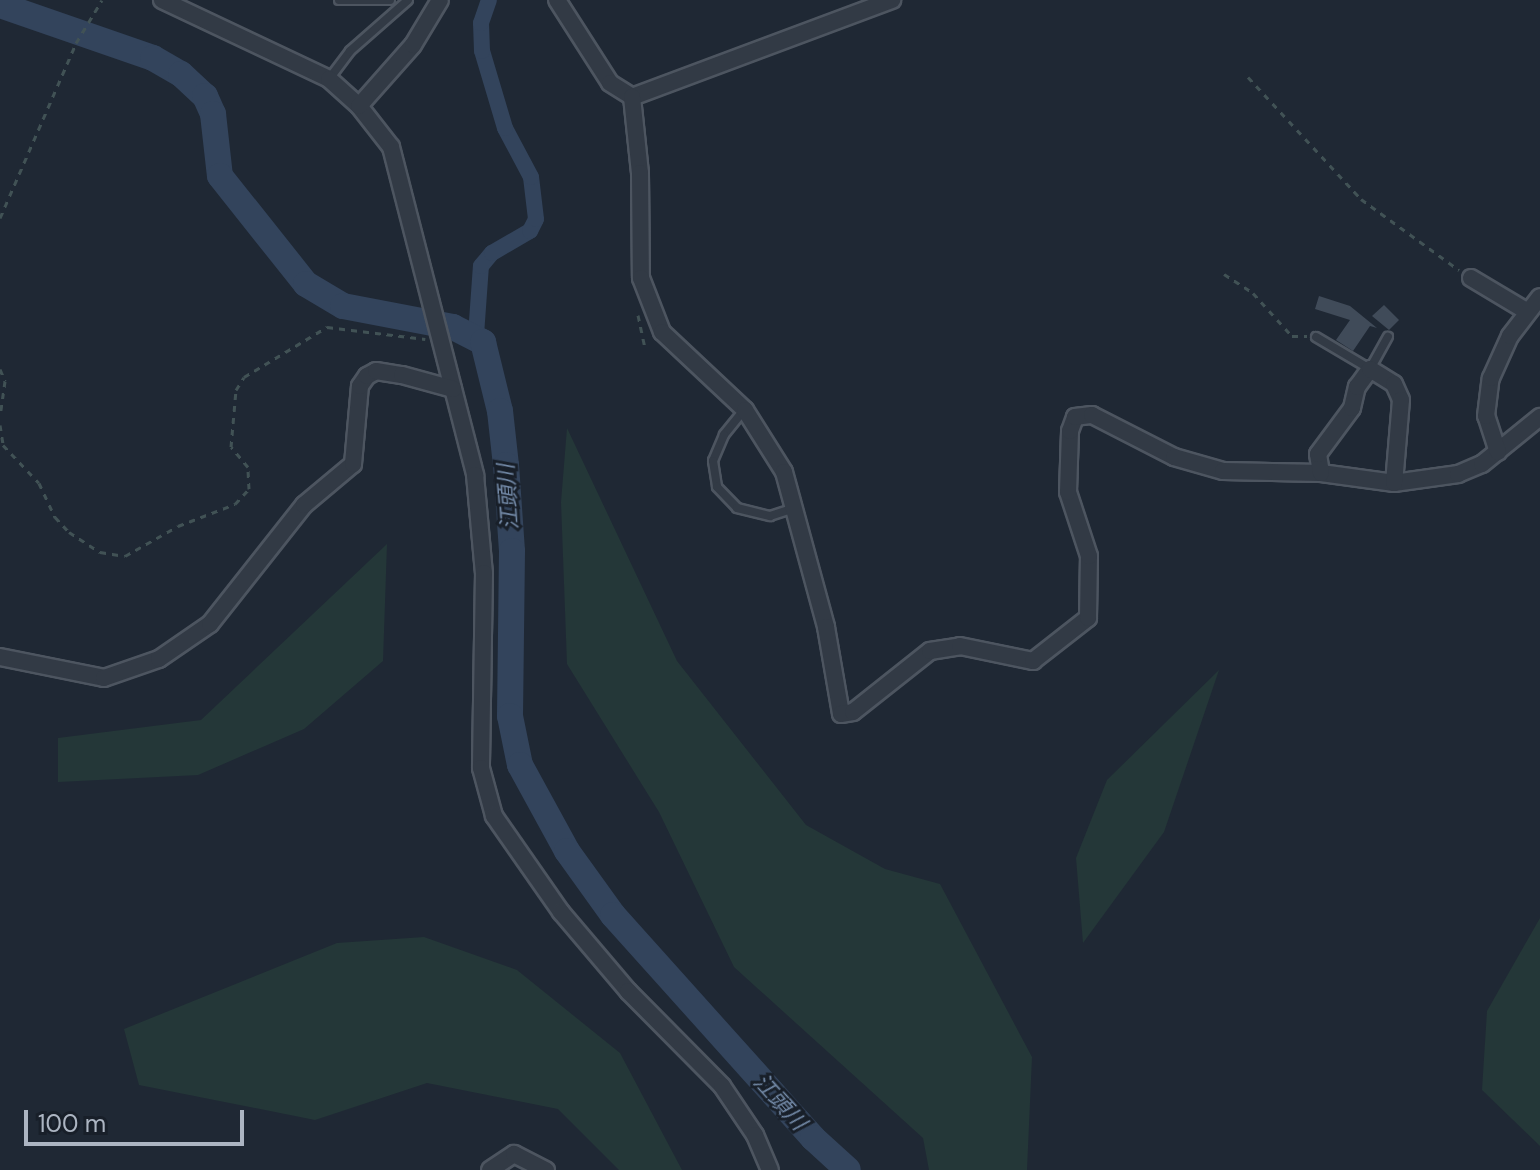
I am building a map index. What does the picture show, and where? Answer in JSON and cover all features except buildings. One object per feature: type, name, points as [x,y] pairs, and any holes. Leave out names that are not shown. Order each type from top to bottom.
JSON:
[{"type":"street","points":[[162,0],[329,79],[359,106],[398,164],[475,475],[481,545],[481,768],[494,816],[561,912],[628,991],[722,1086],[770,1170]]},
{"type":"street","points":[[359,106],[413,45],[440,0]]},
{"type":"street","points":[[557,0],[610,83],[632,97]]},
{"type":"street","points":[[632,97],[794,41],[892,0]]},
{"type":"street","points":[[632,97],[640,173],[641,278],[662,332],[745,410],[765,437],[797,507],[826,627],[838,709],[848,715],[930,651],[960,646],[1033,661],[1088,618],[1089,556],[1068,492],[1070,431],[1075,417],[1092,415],[1174,457],[1223,471],[1321,473],[1394,483],[1458,474],[1498,452],[1540,417]]},
{"type":"street","points":[[1471,278],[1528,312]]},
{"type":"street","points":[[1498,452],[1486,416],[1491,378],[1510,336],[1540,297]]},
{"type":"street","points":[[1321,473],[1318,454],[1352,408],[1370,369],[1394,384],[1401,400],[1394,483]]},
{"type":"street","points":[[0,657],[104,678],[172,651],[210,624],[304,505],[353,464],[360,386],[367,376],[376,371],[453,389]]},
{"type":"street","points":[[490,1170],[514,1154],[546,1170]]},
{"type":"lane","points":[[339,0],[390,0]]},
{"type":"lane","points":[[329,79],[350,51],[408,0]]},
{"type":"lane","points":[[1316,337],[1370,369],[1388,337]]},
{"type":"lane","points":[[745,410],[724,435],[713,461],[717,487],[737,508],[770,516],[797,507]]},
{"type":"path","points":[[0,218],[76,43],[102,0]]},
{"type":"path","points":[[1248,77],[1361,199],[1471,278]]},
{"type":"path","points":[[1224,274],[1253,293],[1292,336],[1316,337]]},
{"type":"path","points":[[0,425],[3,445],[39,483],[55,517],[69,532],[100,552],[125,556],[178,526],[235,504],[249,489],[248,467],[231,447],[236,390],[244,377],[266,367],[272,357],[327,327],[399,334],[443,344]]},
{"type":"path","points":[[0,369],[5,381],[0,415]]},
{"type":"shaded area","points":[[567,428],[677,661],[806,825],[885,869],[940,884],[1032,1057],[1027,1170],[929,1170],[923,1138],[734,967],[659,812],[567,664],[561,502]]},
{"type":"shaded area","points":[[387,544],[383,661],[304,729],[198,775],[58,782],[58,738],[201,720]]},
{"type":"shaded area","points":[[1219,670],[1164,832],[1083,943],[1076,858],[1107,780]]},
{"type":"shaded area","points":[[1540,918],[1540,1146],[1482,1090],[1487,1011]]},
{"type":"shaded area","points":[[424,937],[517,970],[620,1053],[682,1170],[619,1170],[558,1109],[427,1083],[315,1120],[139,1085],[124,1029],[337,943]]},
{"type":"waterway","points":[[476,335],[481,266],[492,253],[530,231],[536,219],[531,177],[505,128],[482,51],[481,23],[489,0]]},
{"type":"waterway","name":"江頭川","points":[[0,5],[153,58],[181,74],[205,96],[213,114],[220,176],[306,284],[343,306],[453,327],[483,342],[500,411],[506,465],[512,551],[510,716],[520,765],[567,851],[613,915],[813,1138],[848,1170]]}]
